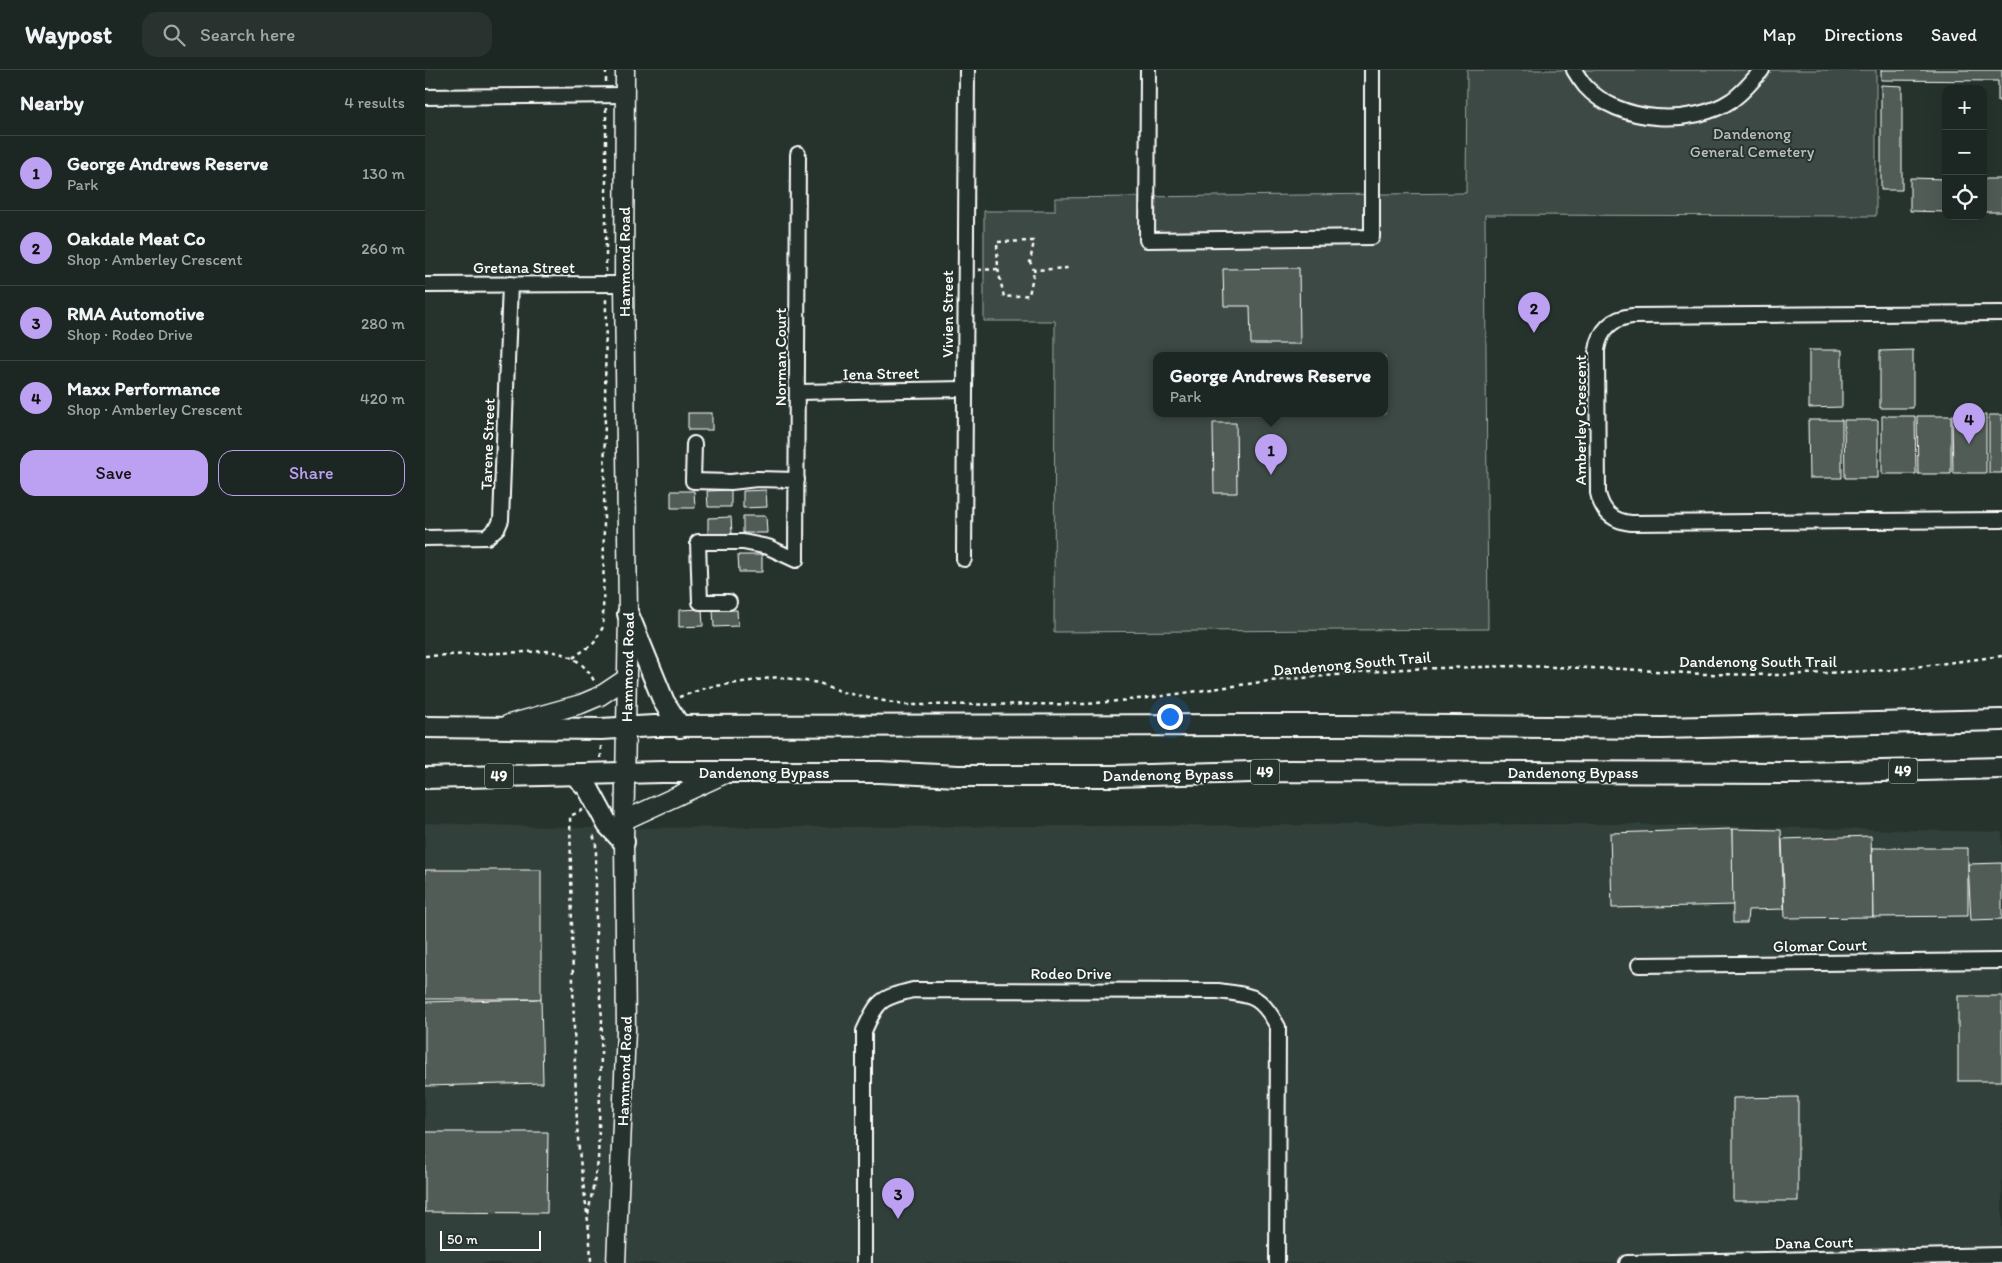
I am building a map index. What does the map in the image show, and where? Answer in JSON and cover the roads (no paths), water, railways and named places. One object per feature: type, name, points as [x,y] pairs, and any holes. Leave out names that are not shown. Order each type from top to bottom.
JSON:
[{"type":"highway","points":[[628,614],[664,702],[680,727]]},
{"type":"highway","points":[[425,727],[601,729],[625,727],[1347,726],[1662,728],[2002,720]]},
{"type":"highway","name":"Dandenong Bypass","points":[[425,778],[727,772],[879,772],[958,776],[1114,776],[1287,771],[1803,773],[2002,768]]},
{"type":"highway","points":[[574,774],[588,788],[608,825],[624,842]]},
{"type":"main road","name":"Hammond Road","points":[[616,1263],[626,1030],[624,842],[628,614],[624,284],[625,70]]},
{"type":"main road","points":[[498,727],[581,704],[600,696],[627,678]]},
{"type":"main road","points":[[625,820],[727,772]]},
{"type":"street","name":"Vivien Street","points":[[964,559],[964,270],[967,70]]},
{"type":"street","points":[[1148,70],[1147,240],[1372,237],[1372,70]]},
{"type":"street","points":[[1574,70],[1585,87],[1607,103],[1630,112],[1663,118],[1703,114],[1732,100],[1762,70]]},
{"type":"street","points":[[425,97],[625,96]]},
{"type":"street","name":"Norman Court","points":[[729,602],[700,602],[698,542],[743,542],[768,547],[796,560],[798,154]]},
{"type":"street","name":"Tarene Street","points":[[425,538],[487,536],[493,532],[501,520],[510,284]]},
{"type":"street","name":"Gretana Street","points":[[425,285],[624,284]]},
{"type":"street","name":"Amberley Crescent","points":[[2002,313],[1632,316],[1619,318],[1609,325],[1601,336],[1597,350],[1598,493],[1606,511],[1617,520],[1631,523],[2002,520]]},
{"type":"street","name":"Iena Street","points":[[797,392],[965,389]]},
{"type":"street","points":[[694,444],[693,481],[797,480]]},
{"type":"street","name":"Glomar Court","points":[[1639,965],[2002,961]]},
{"type":"street","name":"Rodeo Drive","points":[[864,1263],[864,1031],[876,1006],[889,996],[913,990],[1011,990],[1218,991],[1253,996],[1268,1009],[1278,1027],[1277,1263]]},
{"type":"street","name":"Dana Court","points":[[1627,1263],[2002,1255]]},
{"type":"place","name":"Oakdale Meat Co","points":[[1534,333]]},
{"type":"place","name":"Maxx Performance","points":[[1969,444]]},
{"type":"place","name":"George Andrews Reserve","points":[[1271,475]]},
{"type":"place","name":"RMA Automotive","points":[[898,1219]]},
{"type":"park label","name":"Dandenong General Cemetery","points":[[1752,142]]}]
